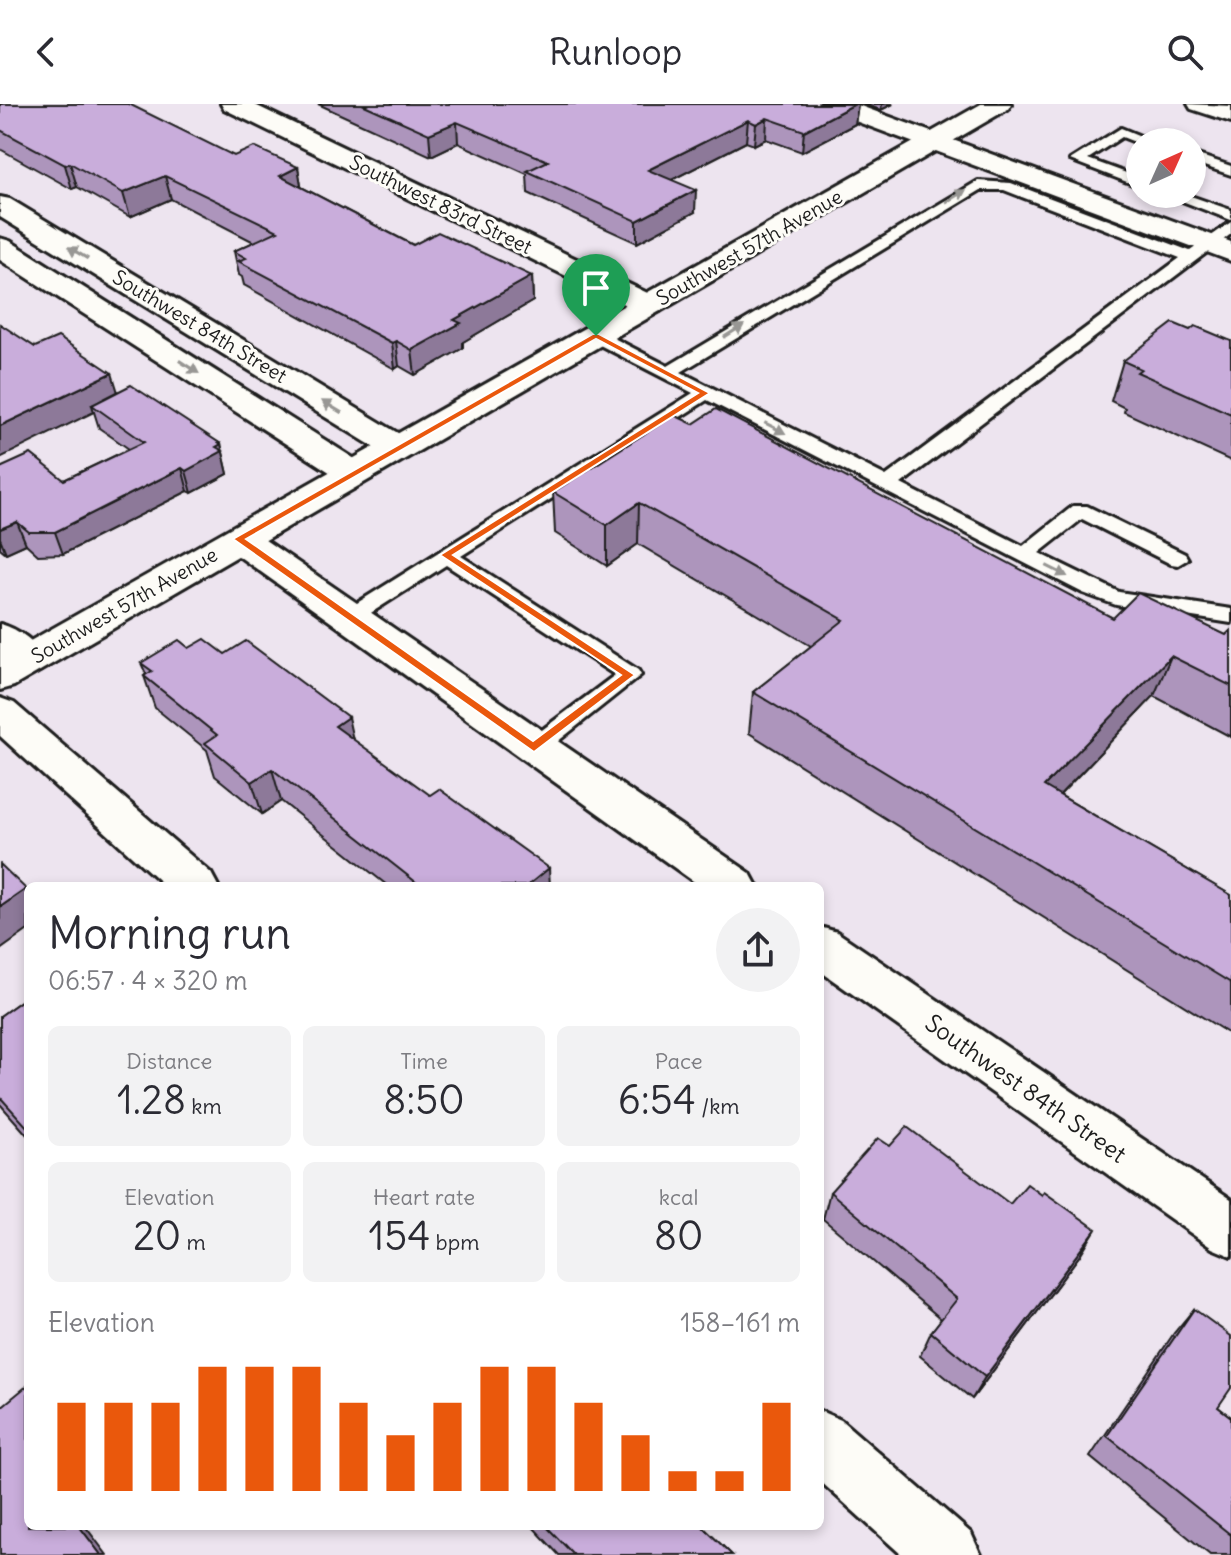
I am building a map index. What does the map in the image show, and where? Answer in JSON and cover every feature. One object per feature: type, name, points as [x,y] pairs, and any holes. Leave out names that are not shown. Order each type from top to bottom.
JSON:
[{"type":"street","name":"Southwest 83rd Street","points":[[233,104],[649,305]]},
{"type":"street","points":[[832,104],[1216,245]]},
{"type":"street","name":"Southwest 57th Avenue","points":[[9,658],[239,539],[999,104]]},
{"type":"street","points":[[1200,104],[1231,114]]},
{"type":"street","name":"Southwest 84th Street","points":[[0,205],[399,448]]},
{"type":"street","name":"Southwest 84th Street","points":[[0,247],[354,473]]},
{"type":"street","points":[[239,539],[728,882]]},
{"type":"street","points":[[0,713],[190,882]]},
{"type":"street","name":"Southwest 84th Street","points":[[824,949],[1231,1230]]},
{"type":"street","points":[[824,1445],[949,1555]]},
{"type":"lane","points":[[1126,134],[1121,132],[1077,160],[1126,178]]},
{"type":"lane","points":[[1206,162],[1231,171]]},
{"type":"lane","points":[[668,373],[978,185],[1006,186],[1216,245]]},
{"type":"lane","points":[[1206,206],[1231,215]]},
{"type":"lane","points":[[887,485],[1216,245]]},
{"type":"lane","points":[[596,336],[1024,555],[1116,598],[1231,616]]},
{"type":"lane","points":[[348,618],[705,393]]},
{"type":"lane","points":[[1024,555],[1080,510],[1178,559]]},
{"type":"lane","points":[[445,555],[630,675],[534,748]]},
{"type":"building","points":[[0,104],[129,104],[234,156],[254,147],[298,167],[280,176],[413,245],[438,232],[532,276],[454,320],[461,323],[412,350],[396,341],[392,343],[238,261],[246,258],[234,251],[278,231],[165,176],[123,193],[70,163],[65,165],[0,130]]},
{"type":"building","points":[[362,104],[855,104],[804,131],[767,118],[756,124],[748,120],[648,170],[696,190],[637,221],[527,171],[548,161],[457,122],[429,134]]},
{"type":"building","points":[[1173,323],[1190,330],[1195,326],[1231,341],[1231,414],[1137,372],[1141,369],[1123,361]]},
{"type":"building","points":[[0,324],[35,347],[58,337],[112,373],[0,426]]},
{"type":"building","points":[[131,385],[221,444],[216,447],[223,451],[186,471],[182,468],[55,532],[29,532],[17,522],[0,529],[0,468],[31,454],[64,480],[144,442],[92,405]]},
{"type":"building","points":[[716,409],[1113,618],[1138,593],[1226,635],[1231,630],[1231,686],[1171,656],[1044,786],[1231,895],[1231,983],[753,692],[844,620],[639,503],[607,525],[553,492],[674,415],[693,424]]},
{"type":"building","points":[[205,639],[225,654],[246,641],[348,717],[335,726],[430,795],[439,789],[549,868],[532,882],[416,882],[272,769],[252,782],[205,743],[217,735],[144,676],[152,671],[141,663],[179,640],[189,648]]},
{"type":"building","points":[[0,864],[24,890],[0,907]]},
{"type":"building","points":[[24,999],[24,1124],[0,1097],[0,1016]]},
{"type":"building","points":[[907,1127],[1010,1204],[1027,1184],[1042,1195],[1044,1192],[1096,1229],[985,1377],[931,1332],[957,1299],[830,1192],[878,1138],[890,1146]]},
{"type":"building","points":[[1194,1309],[1231,1336],[1231,1388],[1218,1407],[1231,1417],[1231,1535],[1107,1436]]},
{"type":"building","points":[[24,1388],[24,1530],[82,1530],[101,1555],[0,1555],[0,1408]]},
{"type":"building","points":[[550,1530],[706,1530],[732,1555],[574,1555]]},
{"type":"route","points":[[596,336],[705,393],[445,555],[630,675],[534,748],[239,539],[596,336]]}]
